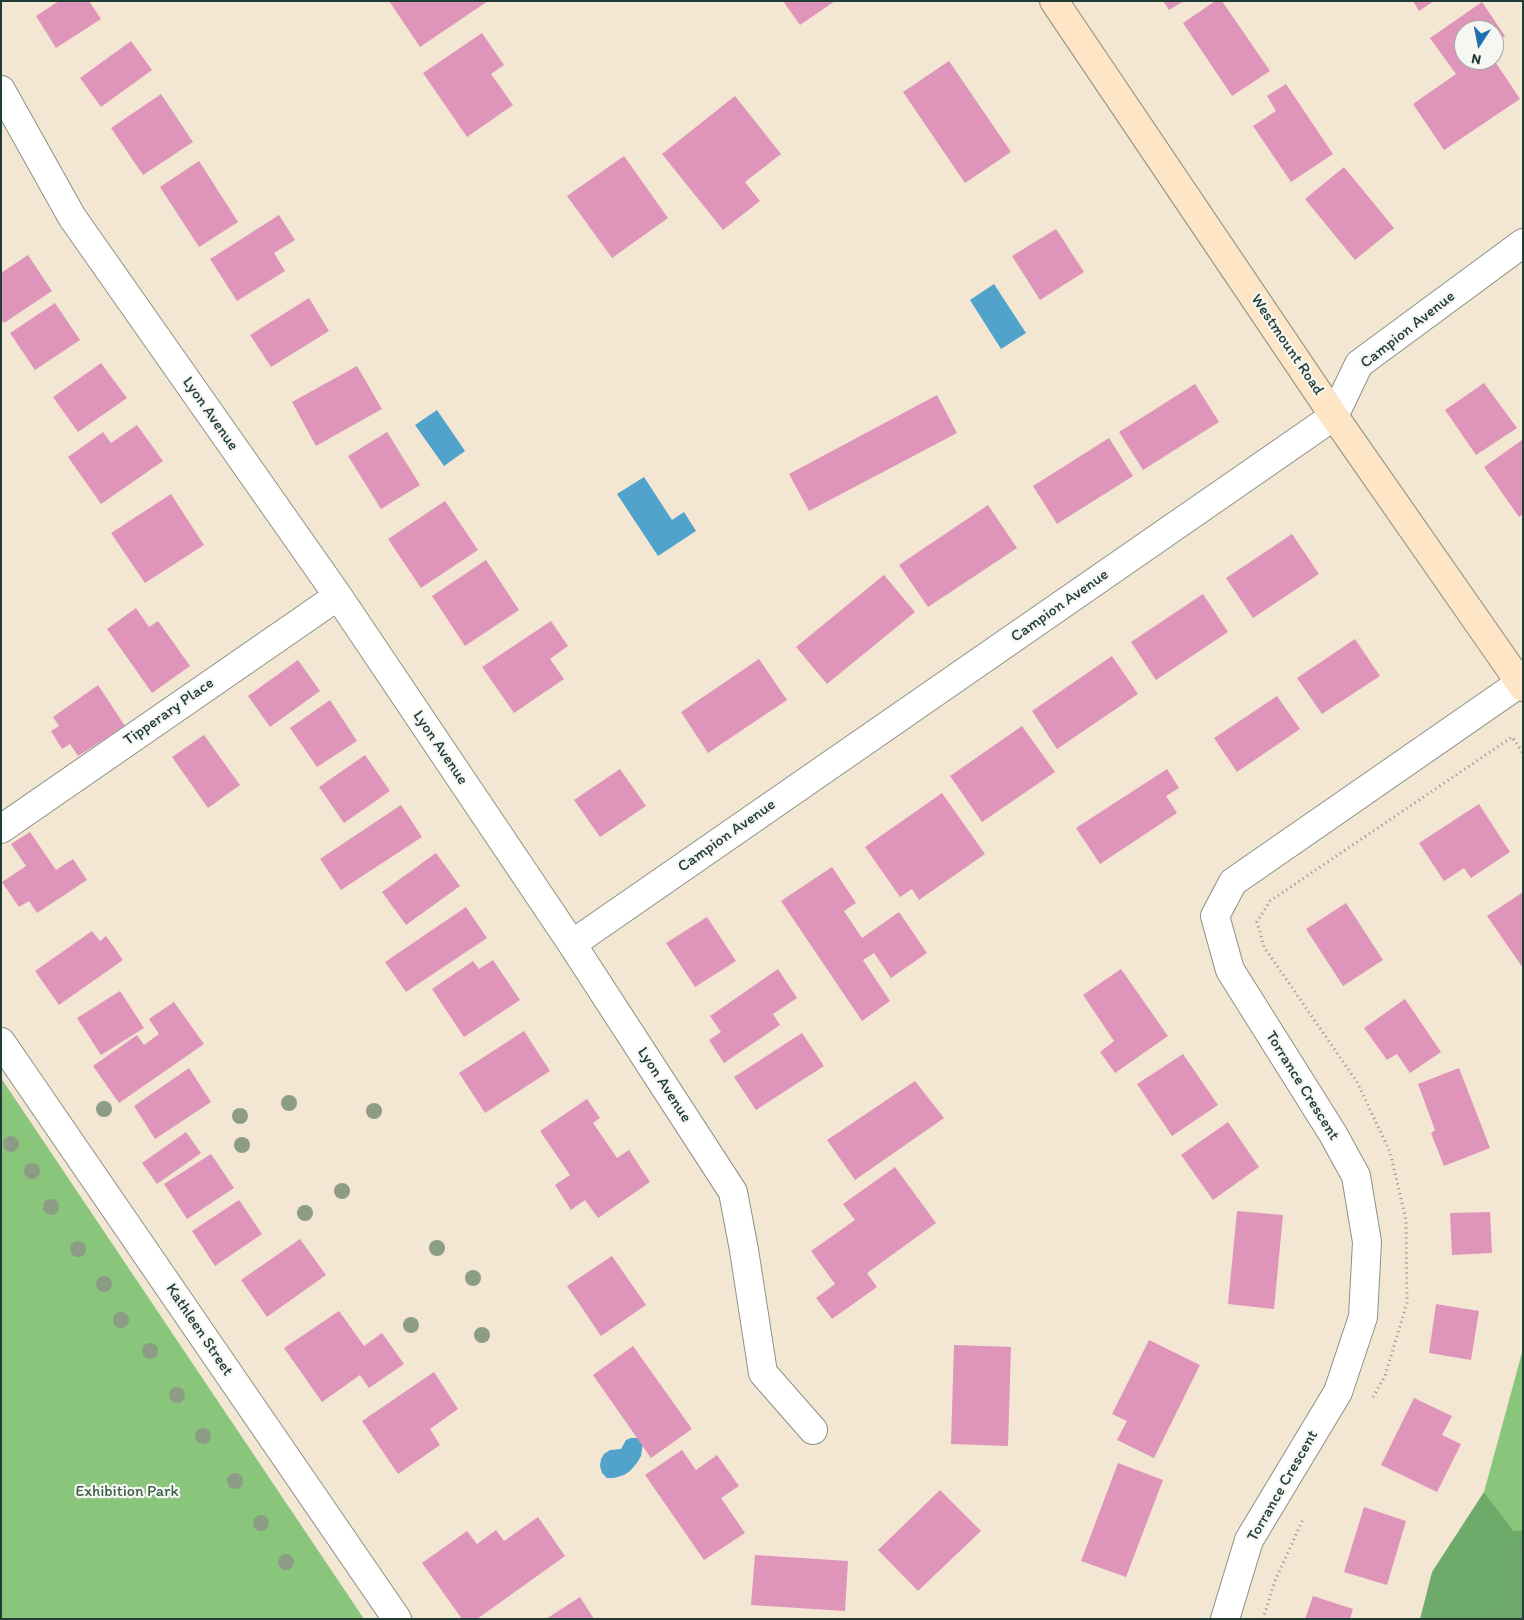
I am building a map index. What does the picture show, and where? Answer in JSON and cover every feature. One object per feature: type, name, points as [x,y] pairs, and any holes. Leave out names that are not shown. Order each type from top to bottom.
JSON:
[{"type":"street","name":"Westmount Road","points":[[1054,1],[1334,416],[1521,685]]},
{"type":"street","name":"Lyon Avenue","points":[[1,90],[72,217],[338,596],[572,944],[733,1192],[763,1373],[813,1430]]},
{"type":"street","name":"Campion Avenue","points":[[572,944],[1334,416],[1358,364],[1523,243]]},
{"type":"street","name":"Tipperary Place","points":[[1,829],[338,596]]},
{"type":"street","name":"Torrance Crescent","points":[[1225,1619],[1250,1540],[1338,1392],[1363,1317],[1367,1242],[1356,1176],[1333,1134],[1230,970],[1215,916],[1233,882],[1521,685]]},
{"type":"street","name":"Kathleen Street","points":[[1,1042],[397,1619]]},
{"type":"path","points":[[1501,1619],[1523,1540]]},
{"type":"green space","name":"Exhibition Park","points":[[1,1078],[364,1619],[1,1619]]},
{"type":"green space","points":[[1523,1349],[1523,1531],[1514,1531],[1484,1492]]},
{"type":"green space","points":[[1484,1492],[1514,1531],[1523,1531],[1523,1619],[1420,1619],[1432,1572]]},
{"type":"water","points":[[994,284],[1026,333],[1001,349],[970,300]]},
{"type":"water","points":[[437,410],[465,451],[444,466],[415,425]]},
{"type":"water","points":[[644,477],[672,520],[684,512],[696,531],[658,556],[617,494]]},
{"type":"water","points":[[639,1438],[643,1443],[641,1456],[637,1463],[624,1475],[607,1478],[602,1473],[600,1466],[604,1454],[610,1450],[621,1449],[626,1440]]},
{"type":"building","points":[[59,1],[89,1],[101,19],[56,48],[36,16]]},
{"type":"building","points":[[389,1],[488,1],[420,47]]},
{"type":"building","points":[[783,1],[835,1],[800,25]]},
{"type":"building","points":[[1163,1],[1184,1],[1169,10]]},
{"type":"building","points":[[1215,1],[1222,1],[1270,71],[1232,96],[1183,23]]},
{"type":"building","points":[[1413,1],[1434,1],[1419,11]]},
{"type":"building","points":[[1482,2],[1494,20],[1456,20]]},
{"type":"building","points":[[1454,21],[1454,70],[1501,70],[1520,99],[1444,150],[1413,104],[1456,74],[1430,38]]},
{"type":"building","points":[[482,33],[504,65],[491,74],[513,105],[467,137],[423,73]]},
{"type":"building","points":[[131,41],[152,70],[101,107],[80,78]]},
{"type":"building","points":[[949,61],[1011,152],[965,183],[903,92]]},
{"type":"building","points":[[1286,84],[1333,154],[1291,182],[1253,126],[1276,111],[1267,96]]},
{"type":"building","points":[[161,94],[193,142],[143,175],[111,128]]},
{"type":"building","points":[[735,96],[781,154],[745,182],[760,201],[723,230],[662,154]]},
{"type":"building","points":[[624,156],[668,218],[612,258],[567,196]]},
{"type":"building","points":[[199,161],[238,222],[199,247],[160,187]]},
{"type":"building","points":[[1344,167],[1394,228],[1355,260],[1305,199]]},
{"type":"building","points":[[279,215],[295,240],[274,253],[285,271],[237,301],[210,259]]},
{"type":"building","points":[[1056,229],[1084,272],[1040,300],[1012,256]]},
{"type":"building","points":[[28,255],[52,291],[4,323],[1,319],[1,273]]},
{"type":"building","points":[[309,298],[329,331],[271,367],[250,335]]},
{"type":"building","points":[[55,303],[80,340],[35,370],[10,333]]},
{"type":"building","points":[[101,363],[127,398],[78,432],[53,397]]},
{"type":"building","points":[[357,366],[382,409],[316,446],[292,402]]},
{"type":"building","points":[[1484,383],[1517,428],[1476,455],[1445,410]]},
{"type":"building","points":[[1195,384],[1219,422],[1143,470],[1119,432]]},
{"type":"building","points":[[937,395],[957,433],[809,511],[789,474]]},
{"type":"building","points":[[137,425],[163,461],[101,504],[68,457],[103,432],[111,443]]},
{"type":"building","points":[[387,432],[420,485],[381,509],[348,456]]},
{"type":"building","points":[[1109,438],[1133,476],[1057,524],[1033,486]]},
{"type":"building","points":[[1522,440],[1523,514],[1519,517],[1484,467]]},
{"type":"building","points":[[171,494],[204,545],[145,583],[111,533]]},
{"type":"building","points":[[445,501],[478,550],[421,588],[388,539]]},
{"type":"building","points":[[988,505],[1017,548],[928,607],[899,565]]},
{"type":"building","points":[[1292,534],[1319,574],[1253,618],[1226,578]]},
{"type":"building","points":[[486,560],[519,610],[465,646],[432,596]]},
{"type":"building","points":[[884,575],[915,612],[827,684],[796,647]]},
{"type":"building","points":[[1203,594],[1228,632],[1156,680],[1131,642]]},
{"type":"building","points":[[136,608],[149,627],[158,621],[190,666],[152,693],[107,629]]},
{"type":"building","points":[[551,621],[568,646],[550,659],[564,679],[514,713],[482,667]]},
{"type":"building","points":[[1355,639],[1380,676],[1322,714],[1297,678]]},
{"type":"building","points":[[1112,656],[1138,694],[1057,749],[1032,711]]},
{"type":"building","points":[[759,659],[787,700],[708,753],[681,712]]},
{"type":"building","points":[[298,660],[320,691],[270,727],[248,696]]},
{"type":"building","points":[[98,685],[125,726],[78,756],[70,744],[62,749],[51,731],[59,726],[53,717]]},
{"type":"building","points":[[1277,696],[1300,729],[1237,772],[1214,738]]},
{"type":"building","points":[[330,700],[357,741],[317,767],[290,728]]},
{"type":"building","points":[[1022,726],[1055,772],[982,822],[950,776]]},
{"type":"building","points":[[204,735],[240,785],[208,808],[172,757]]},
{"type":"building","points":[[365,755],[390,791],[344,823],[319,787]]},
{"type":"building","points":[[620,769],[646,806],[600,837],[574,800]]},
{"type":"building","points":[[1167,769],[1179,788],[1166,796],[1177,813],[1100,864],[1076,828]]},
{"type":"building","points":[[942,793],[985,854],[919,900],[912,889],[900,897],[865,847]]},
{"type":"building","points":[[1479,804],[1510,852],[1471,878],[1464,868],[1444,881],[1419,843]]},
{"type":"building","points":[[401,805],[422,837],[341,890],[320,859]]},
{"type":"building","points":[[30,832],[56,870],[73,859],[87,880],[37,913],[29,901],[19,907],[2,882],[26,866],[11,844]]},
{"type":"building","points":[[436,853],[460,886],[406,925],[382,892]]},
{"type":"building","points":[[832,867],[856,903],[844,911],[862,938],[899,912],[927,953],[891,978],[874,953],[863,960],[890,1001],[862,1021],[781,901]]},
{"type":"building","points":[[1523,892],[1523,968],[1487,916]]},
{"type":"building","points":[[1346,903],[1383,960],[1343,986],[1306,929]]},
{"type":"building","points":[[466,907],[487,938],[406,992],[385,962]]},
{"type":"building","points":[[707,917],[736,961],[695,987],[666,943]]},
{"type":"building","points":[[92,931],[100,941],[106,936],[123,960],[59,1005],[35,971]]},
{"type":"building","points":[[493,960],[520,1000],[464,1037],[432,989],[473,961],[479,969]]},
{"type":"building","points":[[778,969],[797,998],[773,1014],[780,1025],[724,1063],[709,1040],[721,1032],[710,1016]]},
{"type":"building","points":[[1121,969],[1168,1036],[1115,1073],[1100,1052],[1114,1041],[1083,995]]},
{"type":"building","points":[[120,991],[144,1028],[101,1055],[77,1018]]},
{"type":"building","points":[[1405,999],[1441,1052],[1410,1073],[1397,1054],[1387,1060],[1364,1028]]},
{"type":"building","points":[[174,1002],[204,1044],[119,1103],[93,1066],[137,1035],[144,1045],[159,1034],[149,1019]]},
{"type":"building","points":[[524,1031],[550,1071],[485,1113],[459,1073]]},
{"type":"building","points":[[802,1033],[824,1066],[756,1110],[734,1077]]},
{"type":"building","points":[[1183,1054],[1218,1105],[1172,1136],[1137,1084]]},
{"type":"building","points":[[189,1068],[211,1102],[155,1139],[134,1106]]},
{"type":"building","points":[[1459,1068],[1490,1148],[1444,1166],[1431,1133],[1435,1130],[1418,1084]]},
{"type":"building","points":[[915,1081],[944,1118],[855,1180],[827,1140]]},
{"type":"building","points":[[587,1099],[600,1118],[593,1123],[617,1158],[629,1150],[650,1182],[598,1218],[585,1200],[571,1210],[555,1185],[570,1175],[540,1131]]},
{"type":"building","points":[[1228,1122],[1259,1167],[1213,1200],[1181,1155]]},
{"type":"building","points":[[186,1132],[201,1153],[157,1184],[142,1163]]},
{"type":"building","points":[[211,1154],[234,1188],[187,1219],[164,1184]]},
{"type":"building","points":[[895,1167],[936,1223],[867,1273],[877,1287],[832,1319],[816,1298],[835,1284],[811,1251],[855,1220],[843,1204]]},
{"type":"building","points":[[239,1200],[262,1234],[215,1266],[192,1231]]},
{"type":"building","points":[[1237,1211],[1283,1215],[1274,1309],[1228,1304]]},
{"type":"building","points":[[1490,1212],[1492,1253],[1452,1255],[1450,1213]]},
{"type":"building","points":[[300,1239],[326,1275],[267,1317],[241,1280]]},
{"type":"building","points":[[612,1256],[646,1305],[601,1336],[567,1286]]},
{"type":"building","points":[[1436,1304],[1479,1311],[1471,1360],[1429,1353]]},
{"type":"building","points":[[339,1311],[364,1346],[382,1333],[404,1364],[369,1388],[360,1375],[322,1402],[284,1348]]},
{"type":"building","points":[[1149,1340],[1200,1365],[1154,1458],[1117,1440],[1127,1421],[1112,1414]]},
{"type":"building","points":[[954,1345],[1011,1347],[1008,1446],[951,1444]]},
{"type":"building","points":[[633,1346],[692,1429],[651,1458],[593,1375]]},
{"type":"building","points":[[434,1372],[458,1409],[430,1429],[440,1445],[398,1474],[362,1421]]},
{"type":"building","points":[[1414,1398],[1452,1416],[1442,1435],[1461,1444],[1437,1492],[1381,1465]]},
{"type":"building","points":[[682,1450],[696,1470],[717,1455],[739,1486],[721,1498],[745,1533],[704,1560],[645,1475]]},
{"type":"building","points":[[1118,1463],[1163,1480],[1126,1577],[1081,1561]]},
{"type":"building","points":[[940,1490],[981,1531],[918,1591],[878,1550]]},
{"type":"building","points":[[1364,1507],[1406,1521],[1387,1585],[1344,1572]]},
{"type":"building","points":[[538,1517],[565,1556],[477,1619],[462,1619],[422,1563],[467,1531],[477,1544],[496,1530],[504,1541]]},
{"type":"building","points":[[755,1555],[848,1561],[845,1611],[751,1605]]},
{"type":"building","points":[[1313,1596],[1353,1609],[1350,1619],[1305,1619]]},
{"type":"building","points":[[580,1597],[594,1619],[546,1619]]}]
